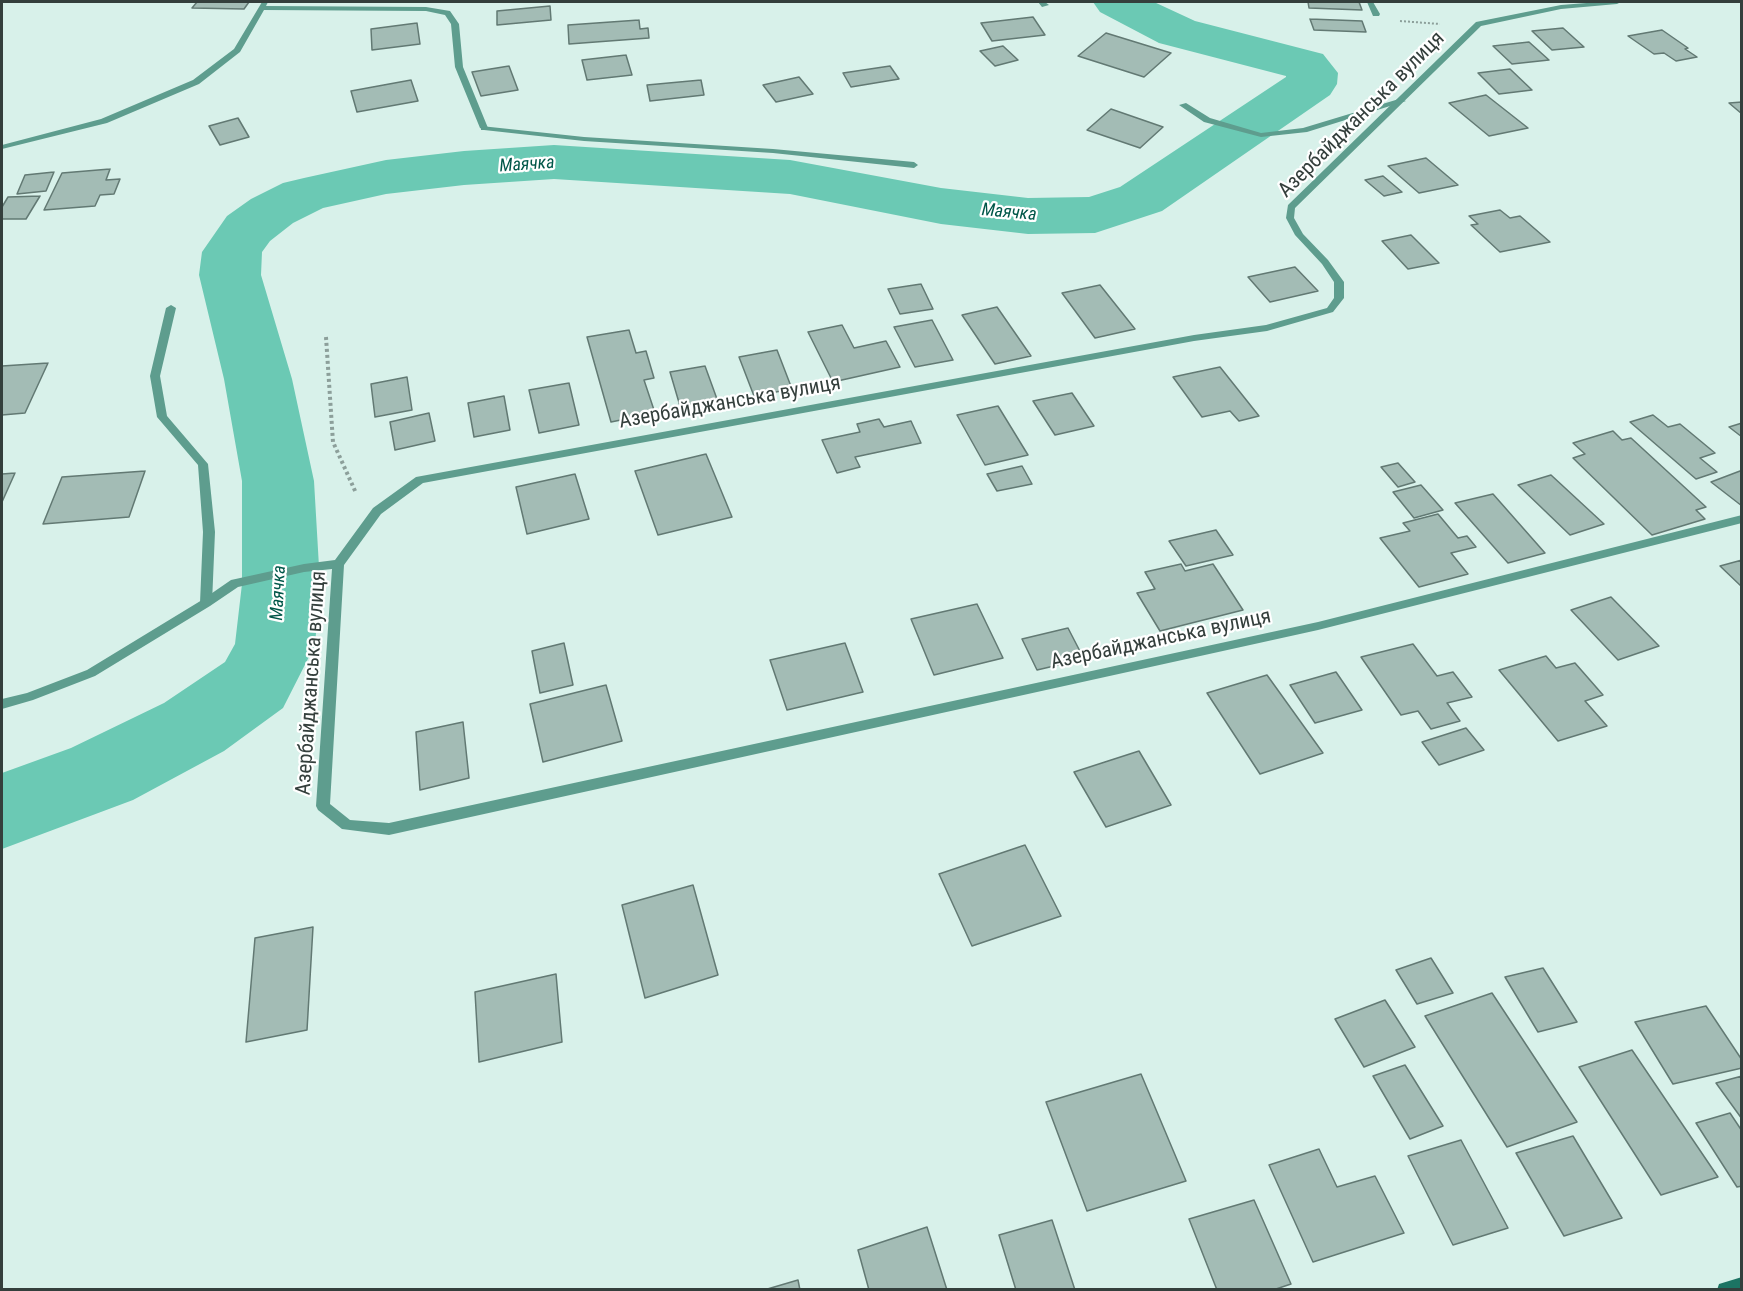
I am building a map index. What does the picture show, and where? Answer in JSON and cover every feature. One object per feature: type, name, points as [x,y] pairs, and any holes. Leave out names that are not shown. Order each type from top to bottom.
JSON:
[{"type":"street","points":[[1370,2],[1376,14]]},
{"type":"street","points":[[1479,24],[1561,7],[1617,2]]},
{"type":"street","points":[[2,147],[104,121],[196,82],[237,50],[263,5],[426,9],[447,13],[455,24],[459,67],[484,128],[584,139],[773,152],[914,165]]},
{"type":"street","name":"Азербайджанська вулиця","points":[[1479,24],[1291,207],[1290,218],[1299,235],[1326,262],[1339,282],[1339,298],[1330,310],[1266,327],[1194,338],[420,480],[377,511],[338,564],[323,806],[347,825],[388,829],[1318,626],[1742,519]]},
{"type":"street","points":[[1183,105],[1207,120],[1261,135],[1304,130],[1402,101]]},
{"type":"street","points":[[171,308],[155,376],[162,417],[203,464],[209,532],[206,603]]},
{"type":"street","points":[[2,704],[29,697],[91,673],[235,583],[304,568],[338,564]]},
{"type":"street","points":[[1725,1290],[1742,1285]]},
{"type":"path","points":[[1376,14],[1414,24],[1479,24]]},
{"type":"path","points":[[326,337],[333,442],[359,498],[377,511]]},
{"type":"building","points":[[197,2],[249,2],[244,9],[192,8]]},
{"type":"building","points":[[1308,2],[1359,2],[1362,10],[1309,8]]},
{"type":"building","points":[[550,6],[551,20],[497,25],[497,11]]},
{"type":"building","points":[[1033,17],[1045,35],[992,41],[981,23]]},
{"type":"building","points":[[1310,19],[1362,21],[1366,32],[1314,30]]},
{"type":"building","points":[[639,20],[640,29],[648,28],[649,38],[569,44],[568,25]]},
{"type":"building","points":[[417,23],[420,44],[372,50],[371,29]]},
{"type":"building","points":[[1563,28],[1584,47],[1552,50],[1532,31]]},
{"type":"building","points":[[1662,30],[1697,57],[1676,61],[1664,53],[1654,54],[1628,36]]},
{"type":"building","points":[[1106,33],[1171,53],[1144,77],[1078,56]]},
{"type":"building","points":[[1529,42],[1549,60],[1512,64],[1493,46]]},
{"type":"building","points":[[1003,46],[1018,60],[995,66],[980,51]]},
{"type":"building","points":[[626,55],[632,75],[587,80],[582,60]]},
{"type":"building","points":[[509,66],[518,90],[481,96],[472,72]]},
{"type":"building","points":[[890,66],[899,79],[851,87],[843,73]]},
{"type":"building","points":[[1510,69],[1532,90],[1499,94],[1478,73]]},
{"type":"building","points":[[799,77],[813,94],[776,102],[763,85]]},
{"type":"building","points":[[411,80],[418,101],[357,112],[351,91]]},
{"type":"building","points":[[701,80],[704,95],[650,101],[647,85]]},
{"type":"building","points":[[1486,95],[1528,128],[1489,136],[1449,103]]},
{"type":"building","points":[[1742,102],[1742,114],[1729,103]]},
{"type":"building","points":[[1111,109],[1163,127],[1140,148],[1087,130]]},
{"type":"building","points":[[238,118],[249,137],[220,145],[209,126]]},
{"type":"building","points":[[1426,158],[1458,185],[1419,193],[1388,166]]},
{"type":"building","points":[[110,169],[106,180],[120,179],[114,194],[100,195],[95,206],[44,210],[62,173]]},
{"type":"building","points":[[54,172],[46,191],[17,194],[25,175]]},
{"type":"building","points":[[1383,176],[1402,192],[1384,196],[1365,180]]},
{"type":"building","points":[[40,196],[26,219],[2,219],[2,207],[8,197]]},
{"type":"building","points":[[1500,210],[1510,218],[1520,216],[1550,242],[1500,252],[1471,225],[1478,224],[1469,216]]},
{"type":"building","points":[[1411,235],[1439,263],[1408,269],[1382,241]]},
{"type":"building","points":[[1295,267],[1318,291],[1270,302],[1248,277]]},
{"type":"building","points":[[921,284],[933,309],[900,314],[888,289]]},
{"type":"building","points":[[1100,285],[1135,329],[1095,338],[1062,293]]},
{"type":"building","points":[[997,307],[1031,356],[995,364],[962,315]]},
{"type":"building","points":[[932,320],[953,360],[915,367],[894,327]]},
{"type":"building","points":[[842,325],[854,348],[886,341],[900,367],[833,382],[808,332]]},
{"type":"building","points":[[629,330],[636,353],[646,351],[654,378],[644,380],[655,413],[611,422],[587,337]]},
{"type":"building","points":[[777,350],[792,389],[754,396],[739,357]]},
{"type":"building","points":[[48,363],[25,413],[2,415],[2,366]]},
{"type":"building","points":[[705,366],[717,399],[680,406],[670,372]]},
{"type":"building","points":[[1220,367],[1259,416],[1239,421],[1230,411],[1202,417],[1173,377]]},
{"type":"building","points":[[407,377],[412,410],[375,417],[371,384]]},
{"type":"building","points":[[569,383],[579,425],[539,433],[529,390]]},
{"type":"building","points":[[1072,393],[1094,426],[1055,435],[1033,401]]},
{"type":"building","points":[[504,396],[510,430],[474,437],[468,403]]},
{"type":"building","points":[[998,406],[1028,455],[985,465],[957,415]]},
{"type":"building","points":[[429,413],[435,441],[395,450],[390,422]]},
{"type":"building","points":[[1653,415],[1668,427],[1680,424],[1715,453],[1700,458],[1717,472],[1696,479],[1630,422]]},
{"type":"building","points":[[879,419],[884,427],[911,421],[921,443],[855,457],[860,467],[837,473],[822,440],[860,432],[857,424]]},
{"type":"building","points":[[1742,423],[1742,437],[1729,427]]},
{"type":"building","points":[[1613,431],[1622,440],[1631,438],[1706,507],[1696,510],[1705,519],[1652,535],[1573,458],[1585,454],[1573,443]]},
{"type":"building","points":[[706,454],[732,517],[658,535],[635,471]]},
{"type":"building","points":[[1398,463],[1415,482],[1398,487],[1381,467]]},
{"type":"building","points":[[1022,466],[1032,484],[997,491],[987,474]]},
{"type":"building","points":[[145,471],[129,517],[43,524],[62,477]]},
{"type":"building","points":[[1742,472],[1742,506],[1711,482]]},
{"type":"building","points":[[15,473],[2,502],[2,474]]},
{"type":"building","points":[[575,474],[589,519],[527,534],[516,487]]},
{"type":"building","points":[[1551,475],[1604,524],[1570,535],[1518,485]]},
{"type":"building","points":[[1421,485],[1443,510],[1414,518],[1393,492]]},
{"type":"building","points":[[1493,494],[1545,553],[1508,563],[1455,503]]},
{"type":"building","points":[[1438,514],[1458,538],[1467,536],[1476,547],[1451,553],[1468,574],[1419,587],[1380,538],[1410,531],[1403,523]]},
{"type":"building","points":[[1216,530],[1233,555],[1186,566],[1169,541]]},
{"type":"building","points":[[1742,560],[1742,587],[1720,566]]},
{"type":"building","points":[[1181,564],[1185,571],[1213,564],[1243,610],[1160,631],[1137,593],[1155,589],[1145,572]]},
{"type":"building","points":[[1611,597],[1659,646],[1618,660],[1571,610]]},
{"type":"building","points":[[977,604],[1003,658],[934,675],[911,619]]},
{"type":"building","points":[[1068,628],[1084,659],[1037,670],[1022,639]]},
{"type":"building","points":[[564,643],[573,685],[540,693],[532,651]]},
{"type":"building","points":[[845,643],[863,692],[787,710],[770,660]]},
{"type":"building","points":[[1413,644],[1437,676],[1453,672],[1472,697],[1447,703],[1460,721],[1431,729],[1418,711],[1401,715],[1361,657]]},
{"type":"building","points":[[1546,656],[1556,668],[1575,663],[1603,695],[1585,701],[1607,726],[1558,741],[1499,670]]},
{"type":"building","points":[[1336,672],[1362,710],[1315,723],[1290,685]]},
{"type":"building","points":[[1267,675],[1323,753],[1260,774],[1207,693]]},
{"type":"building","points":[[606,685],[622,741],[543,762],[530,704]]},
{"type":"building","points":[[463,722],[469,778],[420,790],[416,732]]},
{"type":"building","points":[[1466,728],[1484,750],[1439,765],[1422,742]]},
{"type":"building","points":[[1139,751],[1171,805],[1106,827],[1074,772]]},
{"type":"building","points":[[1025,845],[1061,916],[972,946],[939,874]]},
{"type":"building","points":[[693,885],[718,975],[645,998],[622,905]]},
{"type":"building","points":[[313,927],[307,1030],[246,1042],[255,938]]},
{"type":"building","points":[[1431,958],[1453,993],[1417,1004],[1396,970]]},
{"type":"building","points":[[1543,968],[1577,1022],[1538,1032],[1505,977]]},
{"type":"building","points":[[556,974],[562,1042],[479,1062],[475,992]]},
{"type":"building","points":[[1492,993],[1577,1122],[1507,1147],[1425,1016]]},
{"type":"building","points":[[1385,1000],[1415,1047],[1364,1067],[1335,1019]]},
{"type":"building","points":[[1706,1006],[1742,1060],[1742,1068],[1673,1084],[1635,1022]]},
{"type":"building","points":[[1632,1050],[1718,1177],[1661,1195],[1579,1067]]},
{"type":"building","points":[[1405,1065],[1443,1126],[1410,1139],[1373,1076]]},
{"type":"building","points":[[1141,1074],[1186,1181],[1087,1211],[1046,1102]]},
{"type":"building","points":[[1742,1076],[1742,1119],[1716,1083]]},
{"type":"building","points":[[1730,1113],[1742,1131],[1742,1186],[1737,1187],[1696,1123]]},
{"type":"building","points":[[1573,1136],[1622,1218],[1564,1236],[1516,1153]]},
{"type":"building","points":[[1461,1140],[1508,1228],[1453,1245],[1408,1156]]},
{"type":"building","points":[[1319,1149],[1337,1187],[1375,1176],[1404,1233],[1313,1262],[1269,1165]]},
{"type":"building","points":[[1254,1200],[1291,1284],[1273,1290],[1217,1290],[1189,1219]]},
{"type":"building","points":[[1052,1220],[1075,1290],[1016,1290],[999,1235]]},
{"type":"building","points":[[927,1227],[947,1290],[869,1290],[858,1250]]},
{"type":"building","points":[[798,1280],[800,1290],[764,1290]]},
{"type":"waterway","name":"Маячка","points":[[2,811],[102,774],[194,727],[254,685],[275,645],[281,584],[278,481],[258,379],[230,275],[232,252],[248,229],[272,211],[304,195],[386,177],[464,168],[554,162],[790,177],[941,206],[1028,216],[1095,215],[1141,199],[1311,84],[1312,73],[1305,65],[1177,32],[1117,2]]}]
